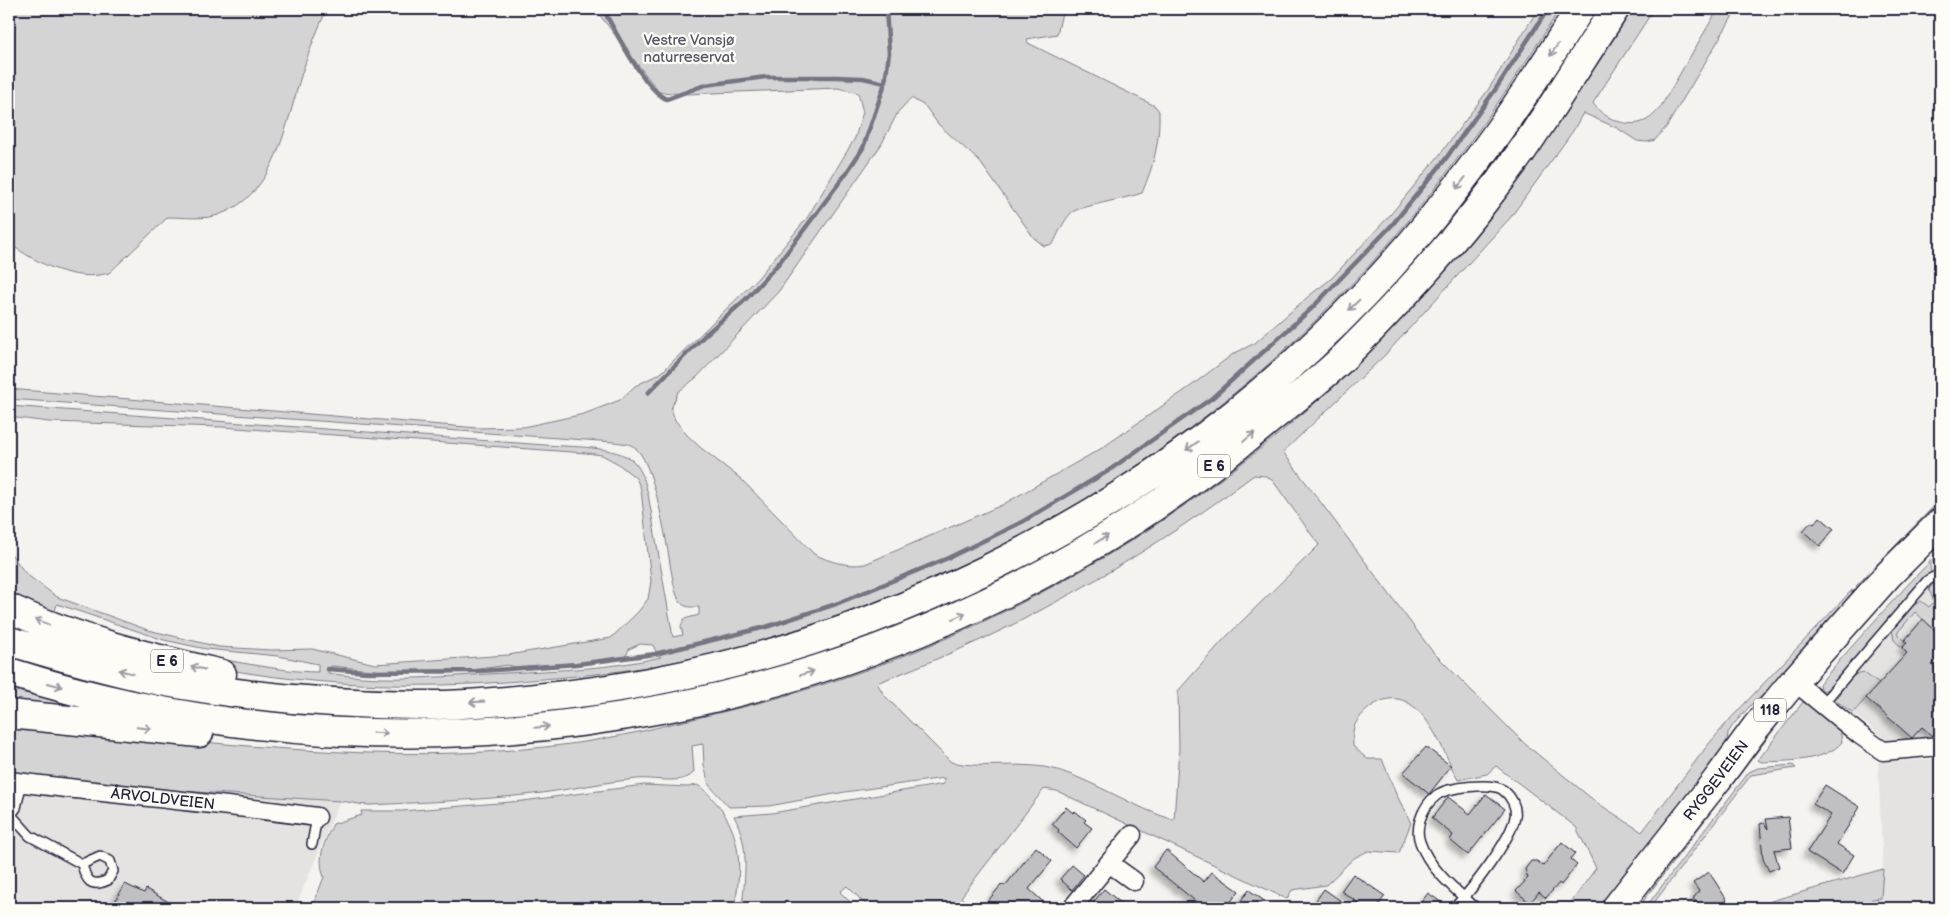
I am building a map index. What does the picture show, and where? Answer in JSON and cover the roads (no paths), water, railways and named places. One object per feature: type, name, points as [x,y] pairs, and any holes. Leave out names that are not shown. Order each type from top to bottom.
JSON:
[{"type":"main road","name":"E 6","points":[[9,641],[52,654],[158,680],[212,690],[285,699],[421,705],[502,701],[584,693],[667,679],[727,666],[789,648],[870,620],[972,577],[1061,531],[1158,470],[1211,432],[1316,343],[1364,296],[1442,206],[1484,153],[1580,9]]},
{"type":"main road","name":"E 6","points":[[9,672],[101,697],[173,713],[276,728],[331,732],[459,733],[510,730],[570,724],[698,703],[824,668],[896,642],[962,615],[1052,569],[1134,520],[1217,464],[1340,362],[1428,270],[1472,216],[1521,151],[1615,9]]},
{"type":"main road","name":"RYGGEVEIEN","points":[[1616,908],[1717,780],[1756,727],[1794,681],[1889,574],[1940,522]]},
{"type":"main road","name":"E 6","points":[[9,608],[87,640],[143,656],[250,680],[330,702]]},
{"type":"main road","name":"E 6","points":[[9,714],[174,731],[297,741],[331,732]]},
{"type":"street","points":[[1794,681],[1860,735],[1883,751],[1940,746]]},
{"type":"street","name":"ÅRVOLDVEIEN","points":[[15,781],[317,818]]},
{"type":"street","points":[[1072,908],[1132,835]]},
{"type":"street","points":[[1109,863],[1134,881]]},
{"type":"lane","points":[[1823,704],[1928,580],[1940,574]]},
{"type":"lane","points":[[15,781],[19,800],[10,816],[30,836],[82,864]]},
{"type":"lane","points":[[1454,908],[1464,897],[1494,858],[1515,817],[1514,803],[1504,790],[1494,786],[1455,788],[1438,794],[1423,812],[1417,828],[1420,842],[1433,866],[1464,897],[1476,908]]},
{"type":"lane","points":[[312,844],[317,818]]},
{"type":"waterway","points":[[603,9],[640,73],[659,94],[667,99],[705,85],[766,77],[863,78],[885,83]]},
{"type":"waterway","points":[[648,393],[705,335],[745,300],[779,263],[863,148],[885,83],[889,53],[886,9]]},
{"type":"waterway","points":[[327,669],[367,672],[481,671],[577,664],[655,654],[766,627],[836,604],[948,558],[1022,522],[1108,471],[1212,398],[1312,308],[1392,225],[1444,161],[1495,90],[1548,9]]},
{"type":"park label","name":"Vestre Vansjø naturreservat","points":[[689,48]]}]
